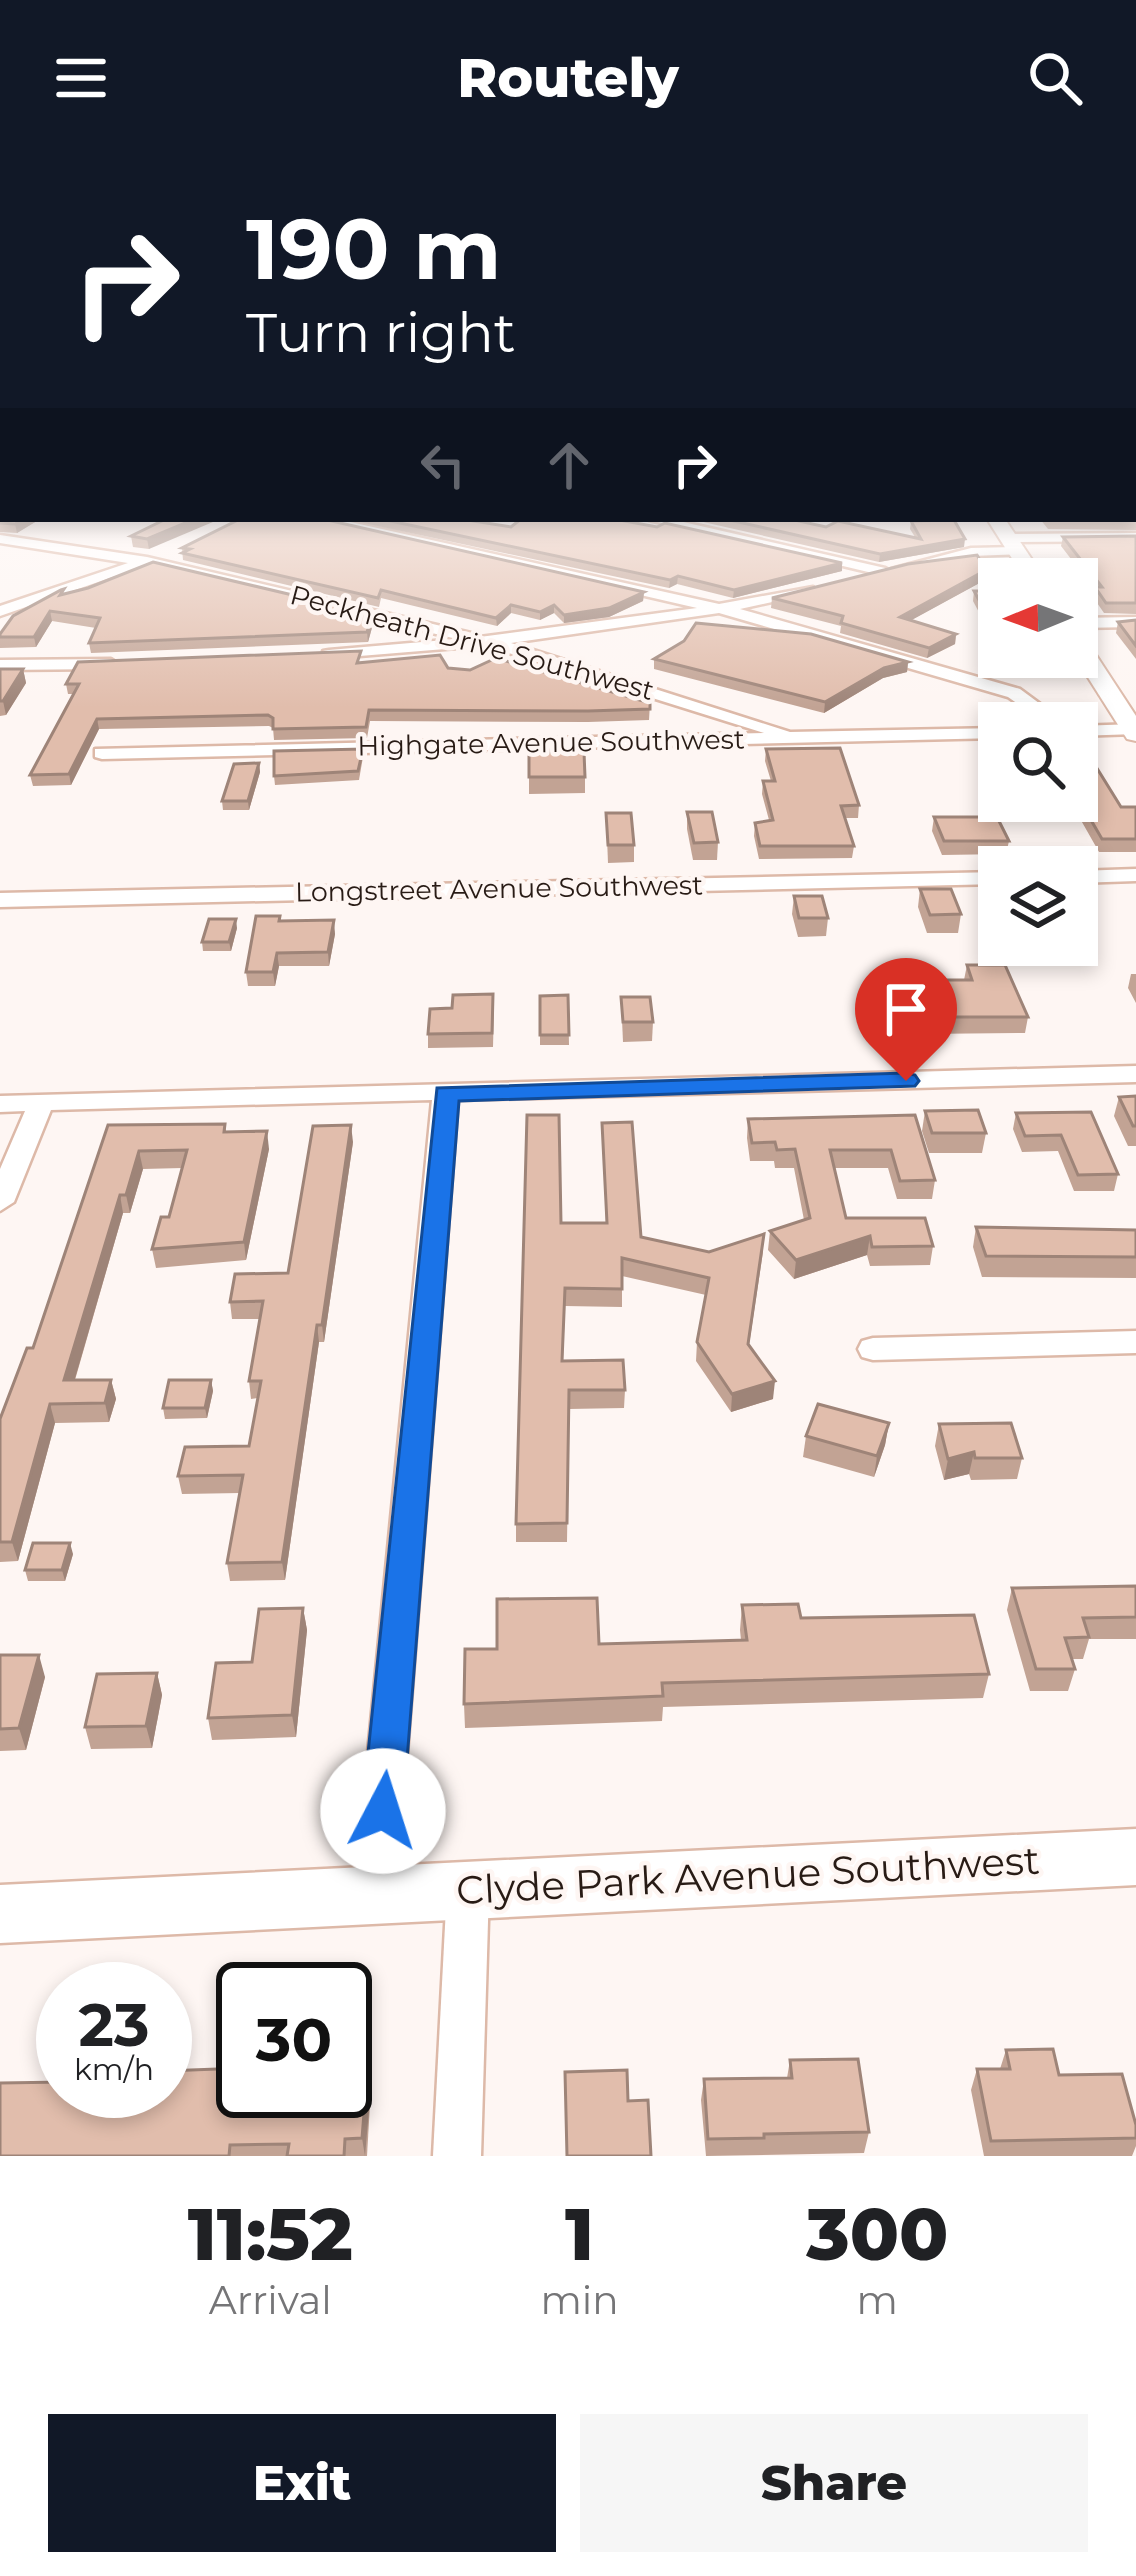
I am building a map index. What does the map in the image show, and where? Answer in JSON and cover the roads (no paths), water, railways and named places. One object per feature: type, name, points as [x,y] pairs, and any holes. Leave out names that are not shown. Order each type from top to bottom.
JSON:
[{"type":"main road","name":"Clyde Park Avenue Southwest","points":[[0,1914],[1136,1857]]},
{"type":"street","points":[[331,522],[724,610],[1014,694],[1026,702]]},
{"type":"street","points":[[665,522],[885,572]]},
{"type":"street","points":[[998,522],[1021,558]]},
{"type":"street","points":[[839,583],[1013,545],[1136,537]]},
{"type":"street","name":"Peckheath Drive Southwest","points":[[0,539],[147,561],[490,642],[797,738]]},
{"type":"street","points":[[0,611],[178,549]]},
{"type":"street","points":[[305,656],[490,642],[724,610],[816,589]]},
{"type":"street","points":[[1098,623],[1136,622]]},
{"type":"street","points":[[0,664],[136,664]]},
{"type":"street","points":[[1098,676],[1135,731]]},
{"type":"street","points":[[1098,730],[1135,731]]},
{"type":"street","name":"Highgate Avenue Southwest","points":[[102,753],[978,734]]},
{"type":"street","points":[[1098,876],[1136,875]]},
{"type":"street","name":"Longstreet Avenue Southwest","points":[[0,900],[978,878]]},
{"type":"street","points":[[0,1104],[1136,1074]]},
{"type":"street","points":[[375,1895],[446,1093]]},
{"type":"street","points":[[0,1202],[40,1103]]},
{"type":"street","points":[[873,1349],[1136,1342]]},
{"type":"street","points":[[458,2156],[468,1888]]}]
